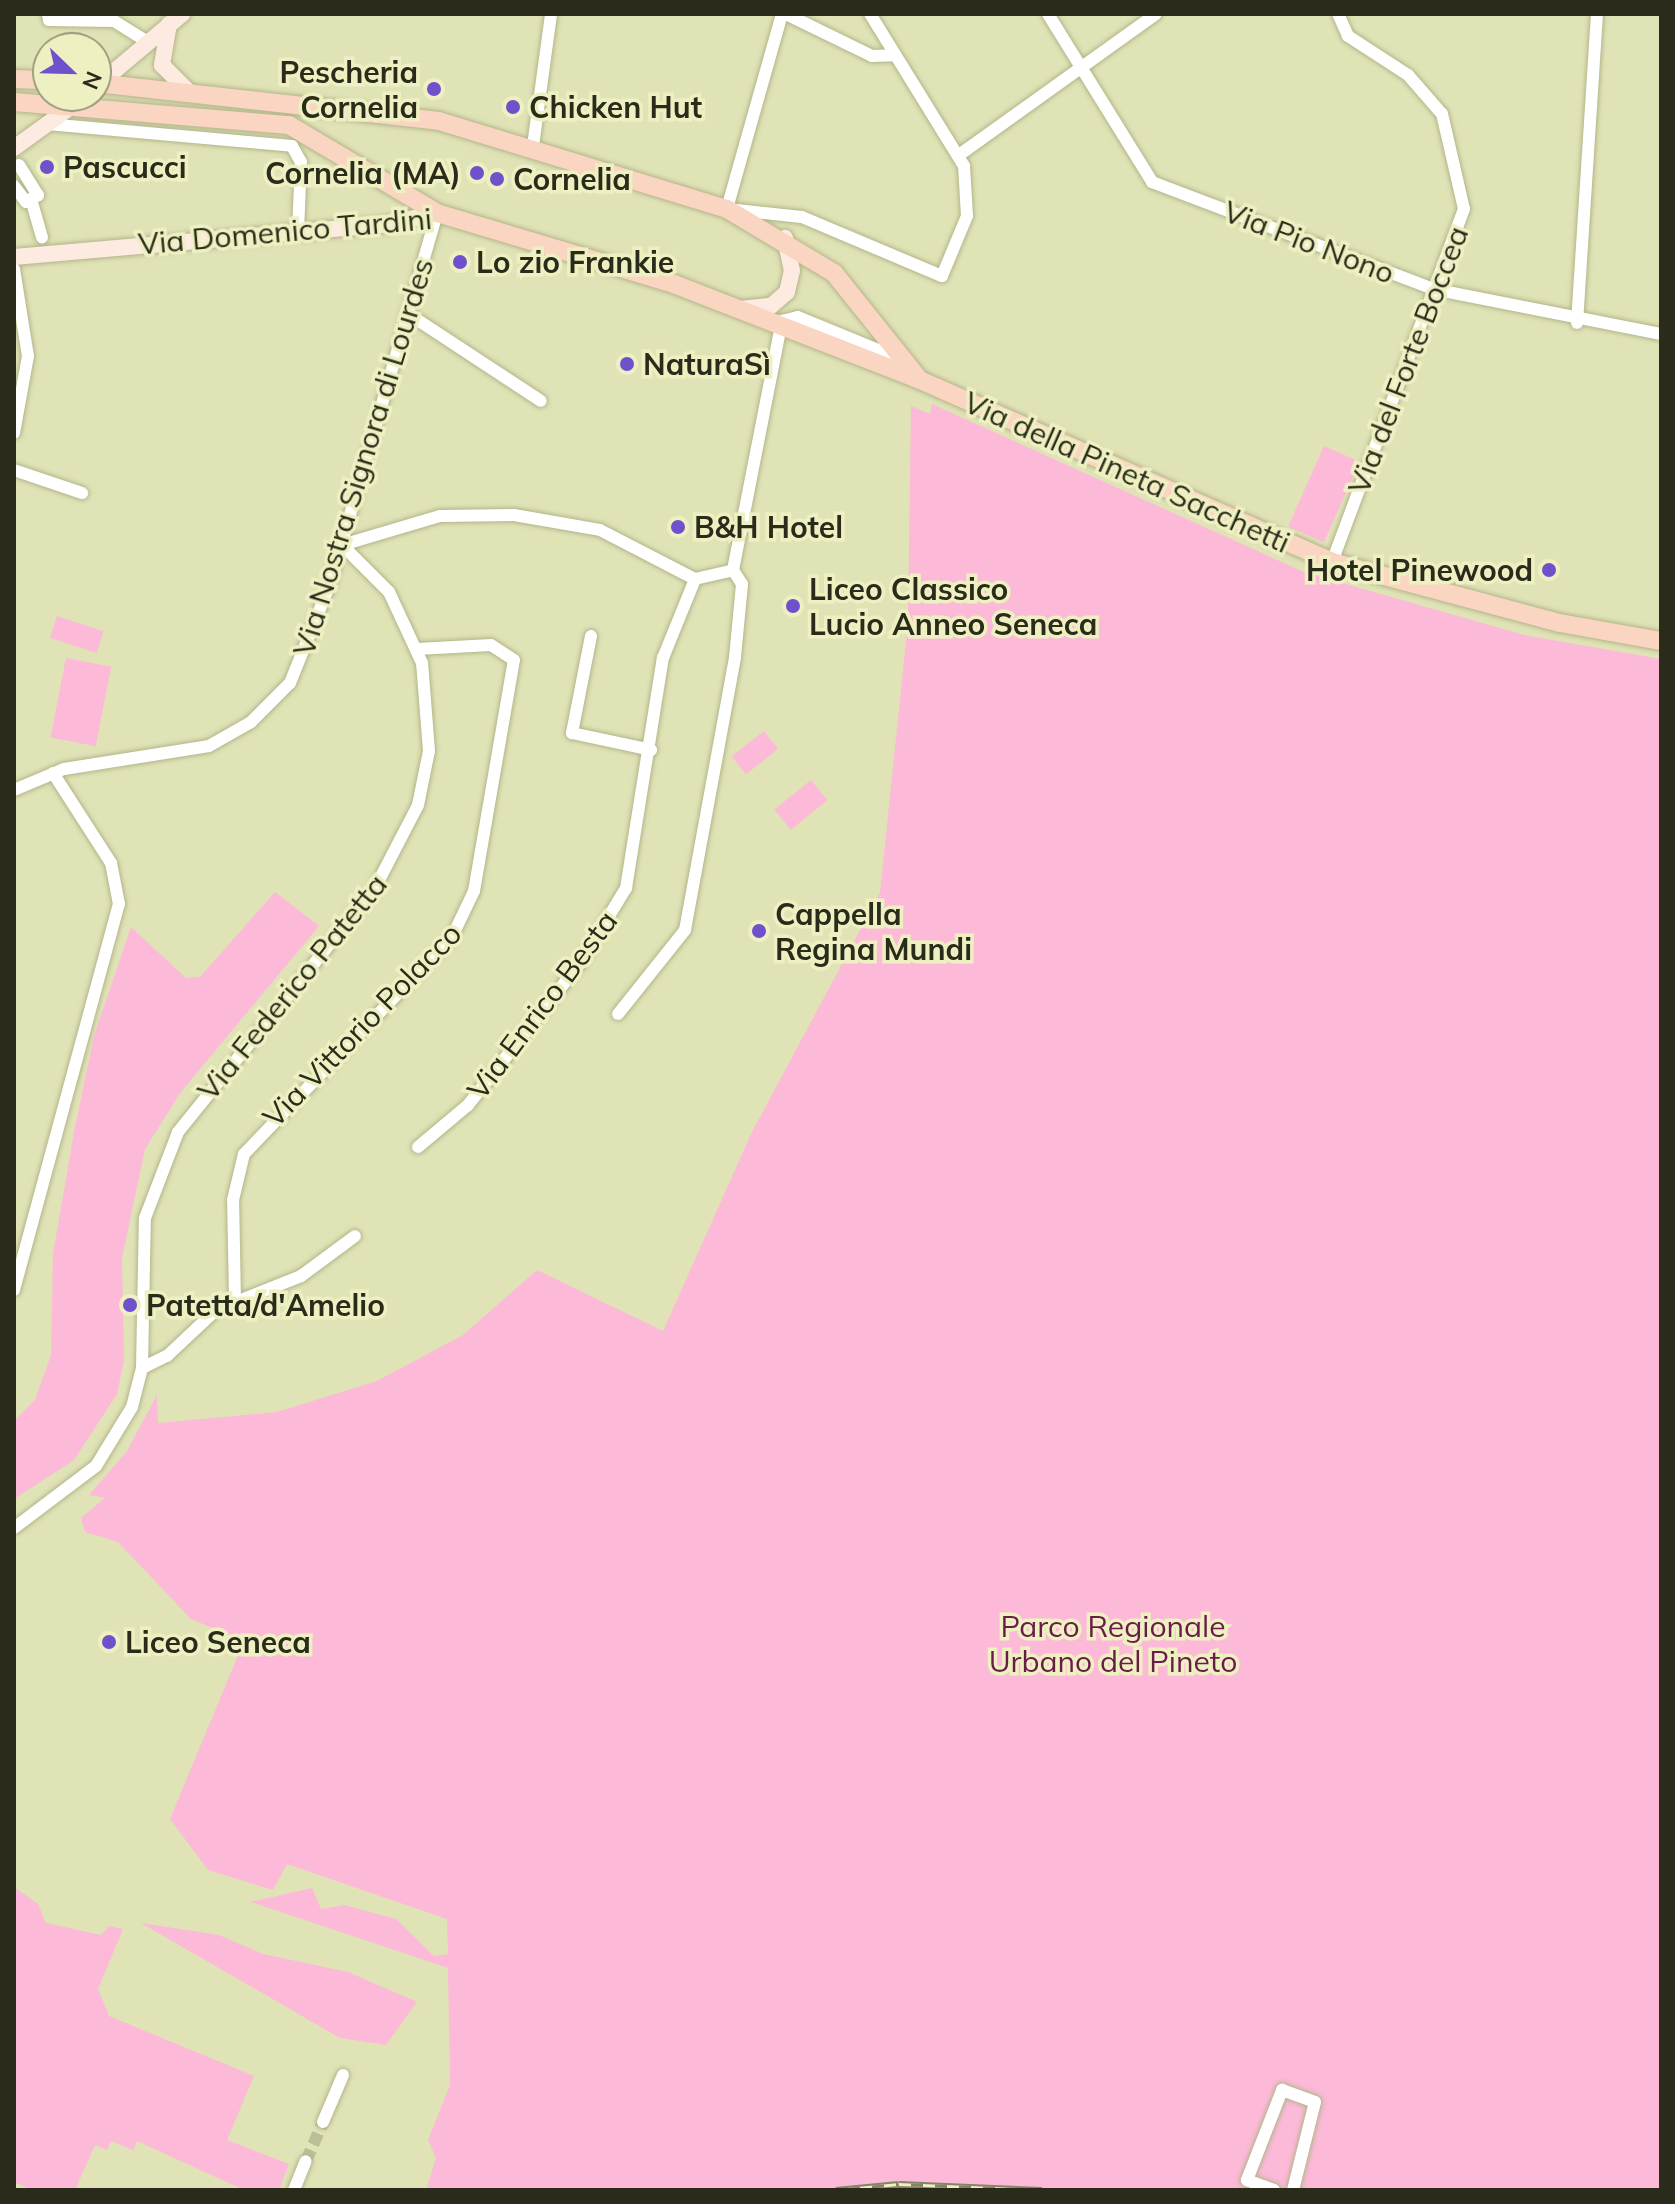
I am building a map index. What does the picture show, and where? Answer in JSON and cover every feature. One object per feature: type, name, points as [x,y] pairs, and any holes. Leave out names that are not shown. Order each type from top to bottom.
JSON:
[{"type":"main road","points":[[112,85],[416,117],[533,146],[727,209],[785,238],[834,273],[898,358],[920,380]]},
{"type":"main road","points":[[112,104],[289,125],[437,213]]},
{"type":"main road","name":"Via Domenico Tardini","points":[[437,213],[739,309],[920,380]]},
{"type":"main road","name":"Via della Pineta Sacchetti","points":[[920,380],[1332,562],[1560,623],[1661,641]]},
{"type":"street","points":[[48,14],[49,20],[114,21],[148,42]]},
{"type":"street","points":[[533,146],[551,14]]},
{"type":"street","points":[[870,14],[959,155],[968,208],[942,276],[802,217],[727,209],[784,14],[872,56],[895,55]]},
{"type":"street","name":"Via Pio Nono","points":[[1048,14],[1152,182],[1433,289],[1577,323],[1661,334]]},
{"type":"street","points":[[959,155],[1156,14]]},
{"type":"street","name":"Via del Forte Boccea","points":[[1332,562],[1464,209],[1449,131],[1424,90],[1348,36],[1338,14]]},
{"type":"street","points":[[1577,323],[1597,14]]},
{"type":"street","points":[[112,72],[175,19]]},
{"type":"street","points":[[175,19],[162,65],[189,92]]},
{"type":"street","points":[[14,148],[64,112]]},
{"type":"street","points":[[47,124],[292,146],[301,162],[298,231]]},
{"type":"street","points":[[14,186],[26,202],[38,195],[19,165]]},
{"type":"street","points":[[31,199],[42,237]]},
{"type":"street","name":"Via Domenico Tardini","points":[[14,257],[298,231],[437,213]]},
{"type":"street","name":"Via Nostra Signora di Lourdes","points":[[14,790],[53,773],[194,751],[251,722],[301,664],[342,545],[437,213]]},
{"type":"street","points":[[739,309],[771,306],[787,292],[792,271],[785,238]]},
{"type":"street","points":[[14,269],[28,356],[14,433]]},
{"type":"street","points":[[407,313],[541,401]]},
{"type":"street","name":"Via Domenico Tardini","points":[[779,325],[794,316],[898,358]]},
{"type":"street","points":[[618,1014],[685,930],[735,657],[742,584],[733,570],[779,325]]},
{"type":"street","points":[[14,470],[82,493]]},
{"type":"street","points":[[342,545],[440,516],[530,516],[616,536],[695,579],[733,570]]},
{"type":"street","name":"Via Federico Patetta","points":[[14,1528],[69,1490],[111,1446],[142,1368],[141,1252],[164,1158],[198,1102],[375,888],[415,813],[430,733],[417,649],[389,592],[342,545]]},
{"type":"street","name":"Via Enrico Besta","points":[[418,1147],[468,1105],[615,910],[634,866],[663,658],[695,579]]},
{"type":"street","points":[[591,636],[572,733],[651,750]]},
{"type":"street","name":"Via Vittorio Polacco","points":[[235,1300],[233,1200],[244,1154],[452,937],[474,891],[514,660],[491,645],[417,649]]},
{"type":"street","points":[[14,1290],[119,904],[111,863],[53,773]]},
{"type":"street","points":[[142,1368],[235,1300],[301,1276],[355,1236]]},
{"type":"street","points":[[323,2122],[343,2075]]},
{"type":"street","points":[[1274,2190],[1247,2180],[1282,2090],[1315,2102],[1293,2190]]},
{"type":"street","points":[[294,2190],[306,2161]]},
{"type":"green space","name":"Parco Regionale Urbano del Pineto","points":[[932,404],[1304,572],[1524,635],[1661,659],[1661,2190],[426,2190],[436,2158],[428,2140],[450,2085],[448,1968],[251,1902],[312,1888],[321,1909],[344,1905],[396,1919],[434,1956],[448,1954],[447,1919],[287,1864],[273,1890],[208,1870],[170,1819],[244,1641],[191,1619],[118,1542],[85,1532],[81,1518],[105,1498],[89,1495],[127,1451],[157,1395],[158,1423],[277,1412],[377,1381],[463,1335],[537,1270],[663,1331],[752,1132],[880,893],[908,622],[911,406],[930,414]]},
{"type":"green space","points":[[1324,446],[1360,462],[1324,542],[1288,526]]},
{"type":"green space","points":[[57,616],[104,631],[96,653],[50,638]]},
{"type":"green space","points":[[66,658],[111,667],[96,746],[51,738]]},
{"type":"green space","points":[[764,731],[778,749],[746,774],[732,756]]},
{"type":"green space","points":[[811,780],[827,800],[791,830],[774,810]]},
{"type":"green space","points":[[275,892],[319,926],[180,1093],[145,1149],[122,1258],[124,1360],[117,1394],[74,1460],[14,1499],[14,1421],[35,1400],[51,1355],[53,1254],[74,1132],[94,1036],[131,927],[186,978],[200,977]]},
{"type":"green space","points":[[14,1887],[38,1904],[46,1923],[101,1935],[109,1926],[123,1929],[98,1989],[109,2016],[254,2076],[227,2140],[289,2164],[279,2190],[244,2190],[137,2141],[133,2150],[111,2141],[107,2150],[95,2145],[75,2190],[32,2190],[14,2182]]},
{"type":"green space","points":[[141,1923],[219,1935],[263,1954],[348,1972],[417,2002],[386,2045],[340,2038]]},
{"type":"tunnel","points":[[306,2161],[323,2122]]},
{"type":"railway","points":[[836,2190],[899,2184],[1042,2190]]},
{"type":"place","name":"Pescheria Cornelia","points":[[434,89]]},
{"type":"place","name":"Chicken Hut","points":[[513,107]]},
{"type":"place","name":"Pascucci","points":[[47,167]]},
{"type":"place","name":"Cornelia (MA)","points":[[477,173]]},
{"type":"place","name":"Cornelia","points":[[497,179]]},
{"type":"place","name":"Lo zio Frankie","points":[[460,262]]},
{"type":"place","name":"NaturaSì","points":[[627,364]]},
{"type":"place","name":"B&H Hotel","points":[[678,527]]},
{"type":"place","name":"Hotel Pinewood","points":[[1549,570]]},
{"type":"place","name":"Liceo Classico Lucio Anneo Seneca","points":[[793,606]]},
{"type":"place","name":"Cappella Regina Mundi","points":[[759,931]]},
{"type":"place","name":"Patetta/d'Amelio","points":[[130,1305]]},
{"type":"place","name":"Liceo Seneca","points":[[109,1642]]}]
